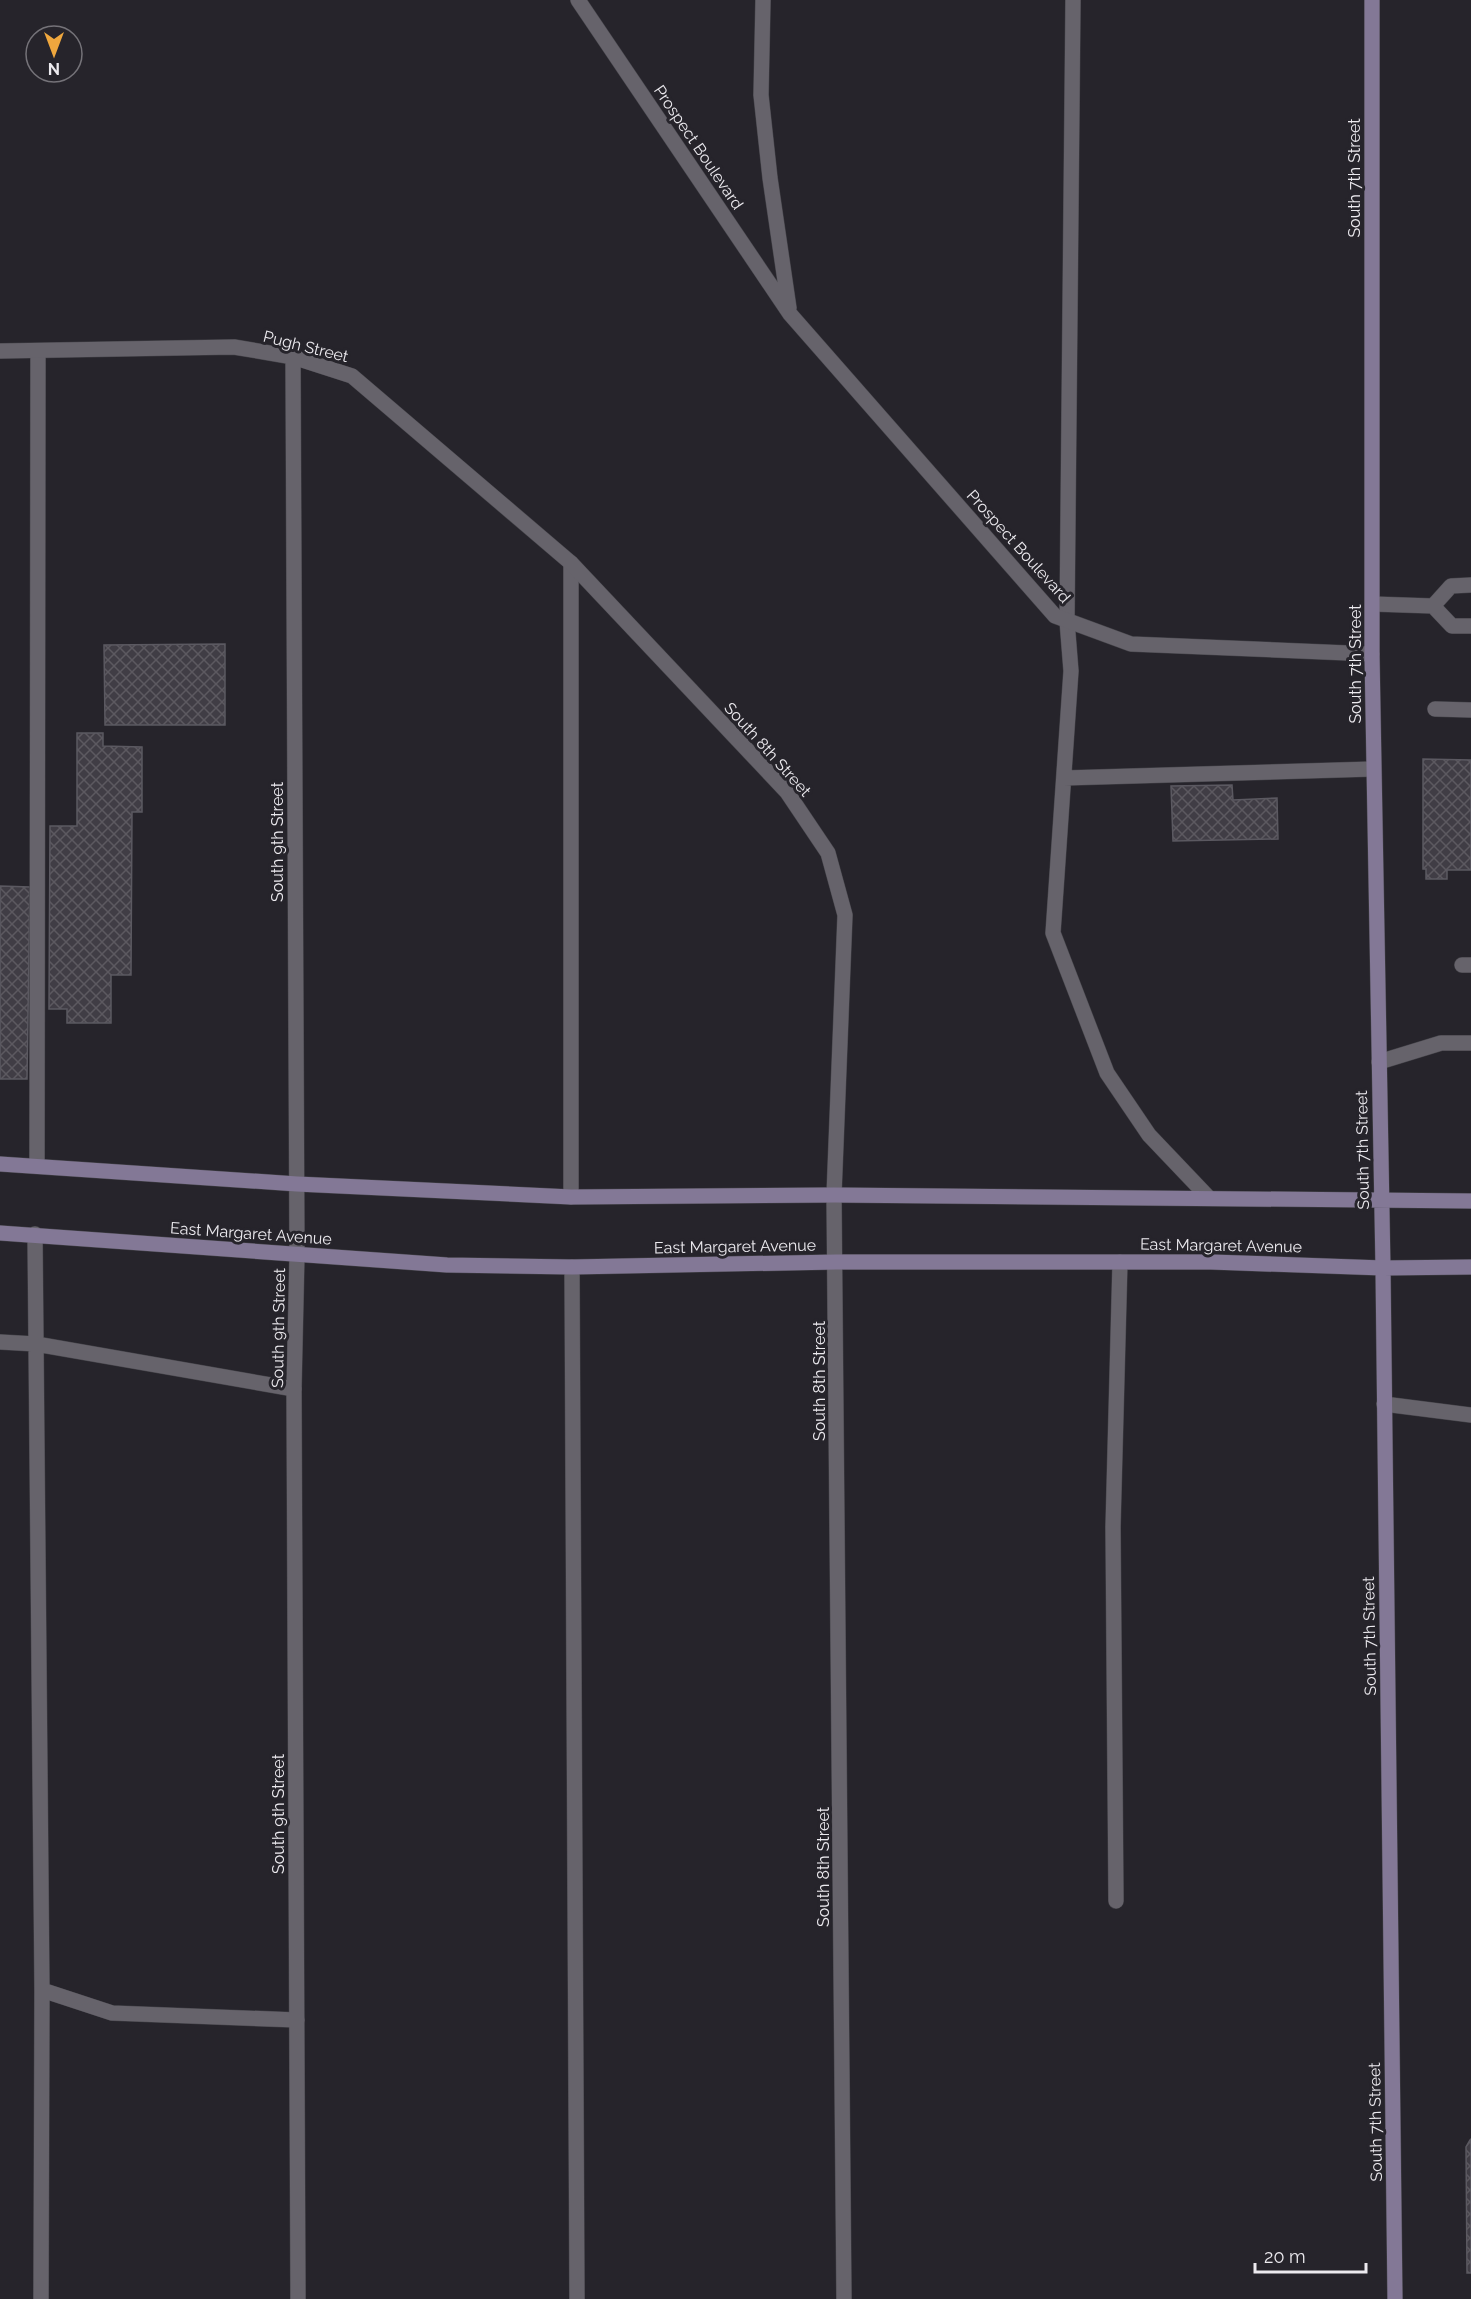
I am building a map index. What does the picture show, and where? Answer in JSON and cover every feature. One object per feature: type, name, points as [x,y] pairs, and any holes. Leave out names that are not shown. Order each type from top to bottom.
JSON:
[{"type":"main road","name":"South 7th Street","points":[[1372,0],[1374,604],[1372,654],[1383,1268],[1395,2299]]},
{"type":"main road","points":[[0,1164],[297,1184],[571,1197],[834,1195],[1381,1198],[1471,1201]]},
{"type":"main road","name":"East Margaret Avenue","points":[[0,1233],[447,1265],[572,1267],[836,1262],[1211,1262],[1383,1268],[1471,1267]]},
{"type":"street","name":"Prospect Boulevard","points":[[578,0],[790,314],[1055,616],[1131,644],[1372,654]]},
{"type":"street","points":[[763,0],[761,95],[770,178],[790,314]]},
{"type":"street","points":[[1072,0],[1067,621],[1071,671],[1053,933],[1107,1073],[1149,1135],[1209,1198]]},
{"type":"street","name":"Pugh Street","points":[[0,351],[234,347],[293,357],[352,376],[571,563]]},
{"type":"street","points":[[37,1166],[38,351]]},
{"type":"street","name":"South 9th Street","points":[[293,357],[297,1184],[294,1389],[298,2299]]},
{"type":"street","points":[[571,563],[571,1197]]},
{"type":"street","name":"South 8th Street","points":[[571,563],[786,792],[828,853],[844,915],[834,1195],[844,2299]]},
{"type":"street","points":[[1433,606],[1451,586],[1471,585]]},
{"type":"street","points":[[1374,604],[1433,606],[1452,626],[1471,626]]},
{"type":"street","points":[[1435,709],[1471,710]]},
{"type":"street","points":[[1064,778],[1374,769]]},
{"type":"street","points":[[1379,1062],[1441,1043],[1471,1043]]},
{"type":"street","points":[[35,1234],[42,1990],[41,2299]]},
{"type":"street","points":[[1116,1901],[1113,1527],[1120,1262]]},
{"type":"street","points":[[572,1267],[577,2299]]},
{"type":"street","points":[[0,1342],[36,1344],[294,1389]]},
{"type":"street","points":[[1384,1404],[1471,1415]]},
{"type":"street","points":[[42,1990],[112,2013],[297,2020]]},
{"type":"building","points":[[225,644],[225,725],[105,725],[104,645]]},
{"type":"building","points":[[77,733],[103,733],[103,746],[142,747],[142,812],[132,812],[131,975],[111,975],[111,1023],[67,1023],[67,1009],[49,1009],[50,826],[77,826]]},
{"type":"building","points":[[1423,759],[1471,760],[1471,870],[1447,870],[1447,879],[1426,879],[1426,869],[1423,869]]},
{"type":"building","points":[[1232,785],[1233,800],[1277,798],[1278,839],[1173,841],[1171,786]]},
{"type":"building","points":[[0,886],[30,887],[27,1079],[0,1079]]},
{"type":"building","points":[[1471,2139],[1471,2273],[1467,2273],[1466,2147]]}]
